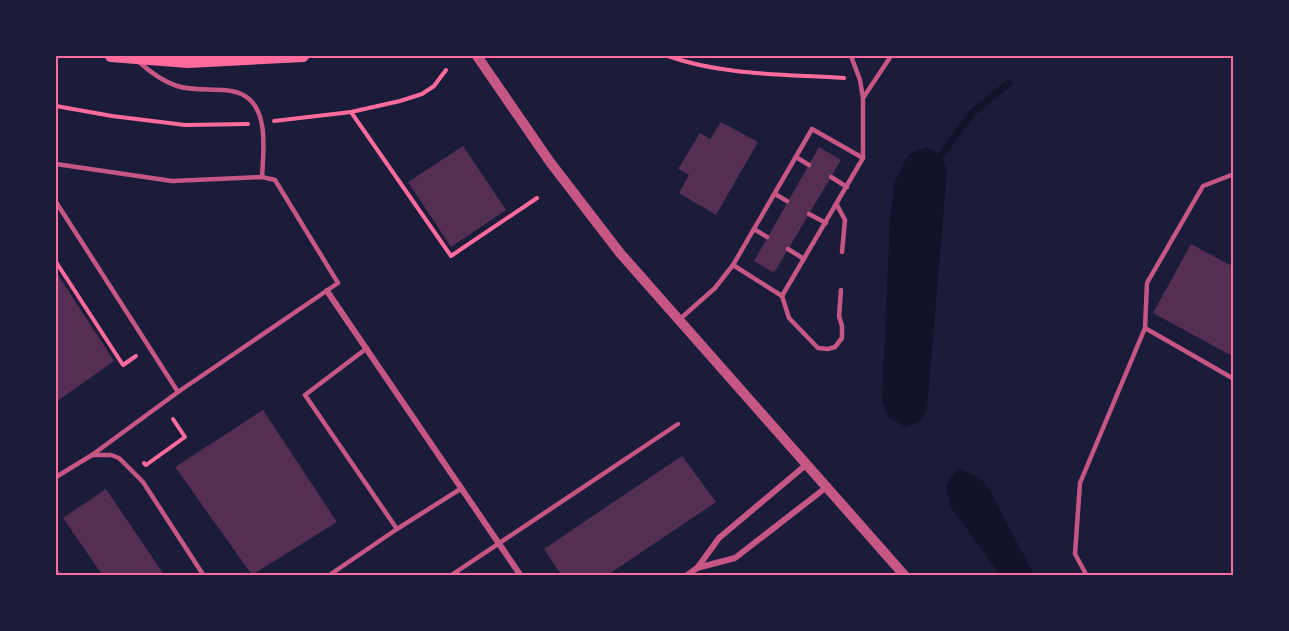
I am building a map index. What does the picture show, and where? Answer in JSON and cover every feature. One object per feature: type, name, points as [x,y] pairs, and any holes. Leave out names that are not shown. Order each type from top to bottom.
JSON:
[{"type":"main road","points":[[111,56],[188,62],[303,56]]},
{"type":"street","points":[[477,56],[550,162],[620,253],[828,486],[905,576]]},
{"type":"street","points":[[327,291],[521,576]]},
{"type":"street","points":[[698,568],[719,538],[807,464]]},
{"type":"street","points":[[686,576],[698,568],[735,558],[828,486]]},
{"type":"lane","points":[[782,296],[863,158],[863,98],[860,80],[851,56]]},
{"type":"lane","points":[[863,98],[891,56]]},
{"type":"lane","points":[[136,59],[152,74],[179,86],[226,89],[246,96],[258,112],[262,126],[262,177]]},
{"type":"lane","points":[[680,320],[715,288],[733,265],[812,129],[863,158]]},
{"type":"lane","points":[[796,158],[809,165]]},
{"type":"lane","points":[[56,164],[172,181],[262,177],[275,180],[339,283],[178,392],[92,455],[56,477]]},
{"type":"lane","points":[[1087,576],[1075,554],[1080,483],[1145,328],[1147,283],[1203,186],[1233,174]]},
{"type":"lane","points":[[831,177],[847,187]]},
{"type":"lane","points":[[775,194],[787,201]]},
{"type":"lane","points":[[56,202],[178,392]]},
{"type":"lane","points":[[837,205],[845,220],[842,252]]},
{"type":"lane","points":[[809,213],[826,223]]},
{"type":"lane","points":[[754,229],[767,237]]},
{"type":"lane","points":[[788,249],[804,259]]},
{"type":"lane","points":[[733,265],[782,296],[789,318],[818,348],[835,347],[842,338],[841,290]]},
{"type":"lane","points":[[1145,328],[1233,379]]},
{"type":"lane","points":[[367,348],[305,395],[397,529]]},
{"type":"lane","points":[[450,576],[678,424]]},
{"type":"lane","points":[[92,455],[111,455],[129,466],[143,482],[204,576]]},
{"type":"lane","points":[[328,576],[462,488]]},
{"type":"path","points":[[668,56],[694,65],[724,70],[844,78]]},
{"type":"path","points":[[269,122],[351,112],[422,94],[434,86],[446,70]]},
{"type":"path","points":[[56,106],[185,125],[251,124]]},
{"type":"path","points":[[351,112],[450,256],[537,198]]},
{"type":"path","points":[[56,262],[123,364],[136,357]]},
{"type":"path","points":[[139,457],[146,465],[185,437],[173,419]]},
{"type":"shaded area","points":[[926,147],[941,155],[947,171],[927,409],[921,421],[906,427],[889,418],[882,401],[890,221],[894,184],[909,154]]},
{"type":"shaded area","points":[[960,470],[979,477],[989,489],[1034,575],[1000,575],[950,506],[946,485],[955,472]]},
{"type":"building","points":[[721,122],[758,142],[716,215],[679,193],[689,175],[678,169],[700,133],[710,139]]},
{"type":"building","points":[[463,146],[506,210],[451,247],[408,182]]},
{"type":"building","points":[[819,147],[841,160],[774,273],[754,261]]},
{"type":"building","points":[[1191,244],[1230,265],[1234,259],[1234,357],[1153,313]]},
{"type":"building","points":[[56,272],[114,361],[56,402]]},
{"type":"building","points":[[263,410],[337,522],[252,575],[175,467]]},
{"type":"building","points":[[682,456],[716,502],[606,576],[562,576],[544,549]]},
{"type":"building","points":[[106,489],[165,576],[103,576],[63,518]]},
{"type":"waterway","points":[[941,155],[972,113],[1009,83]]}]
